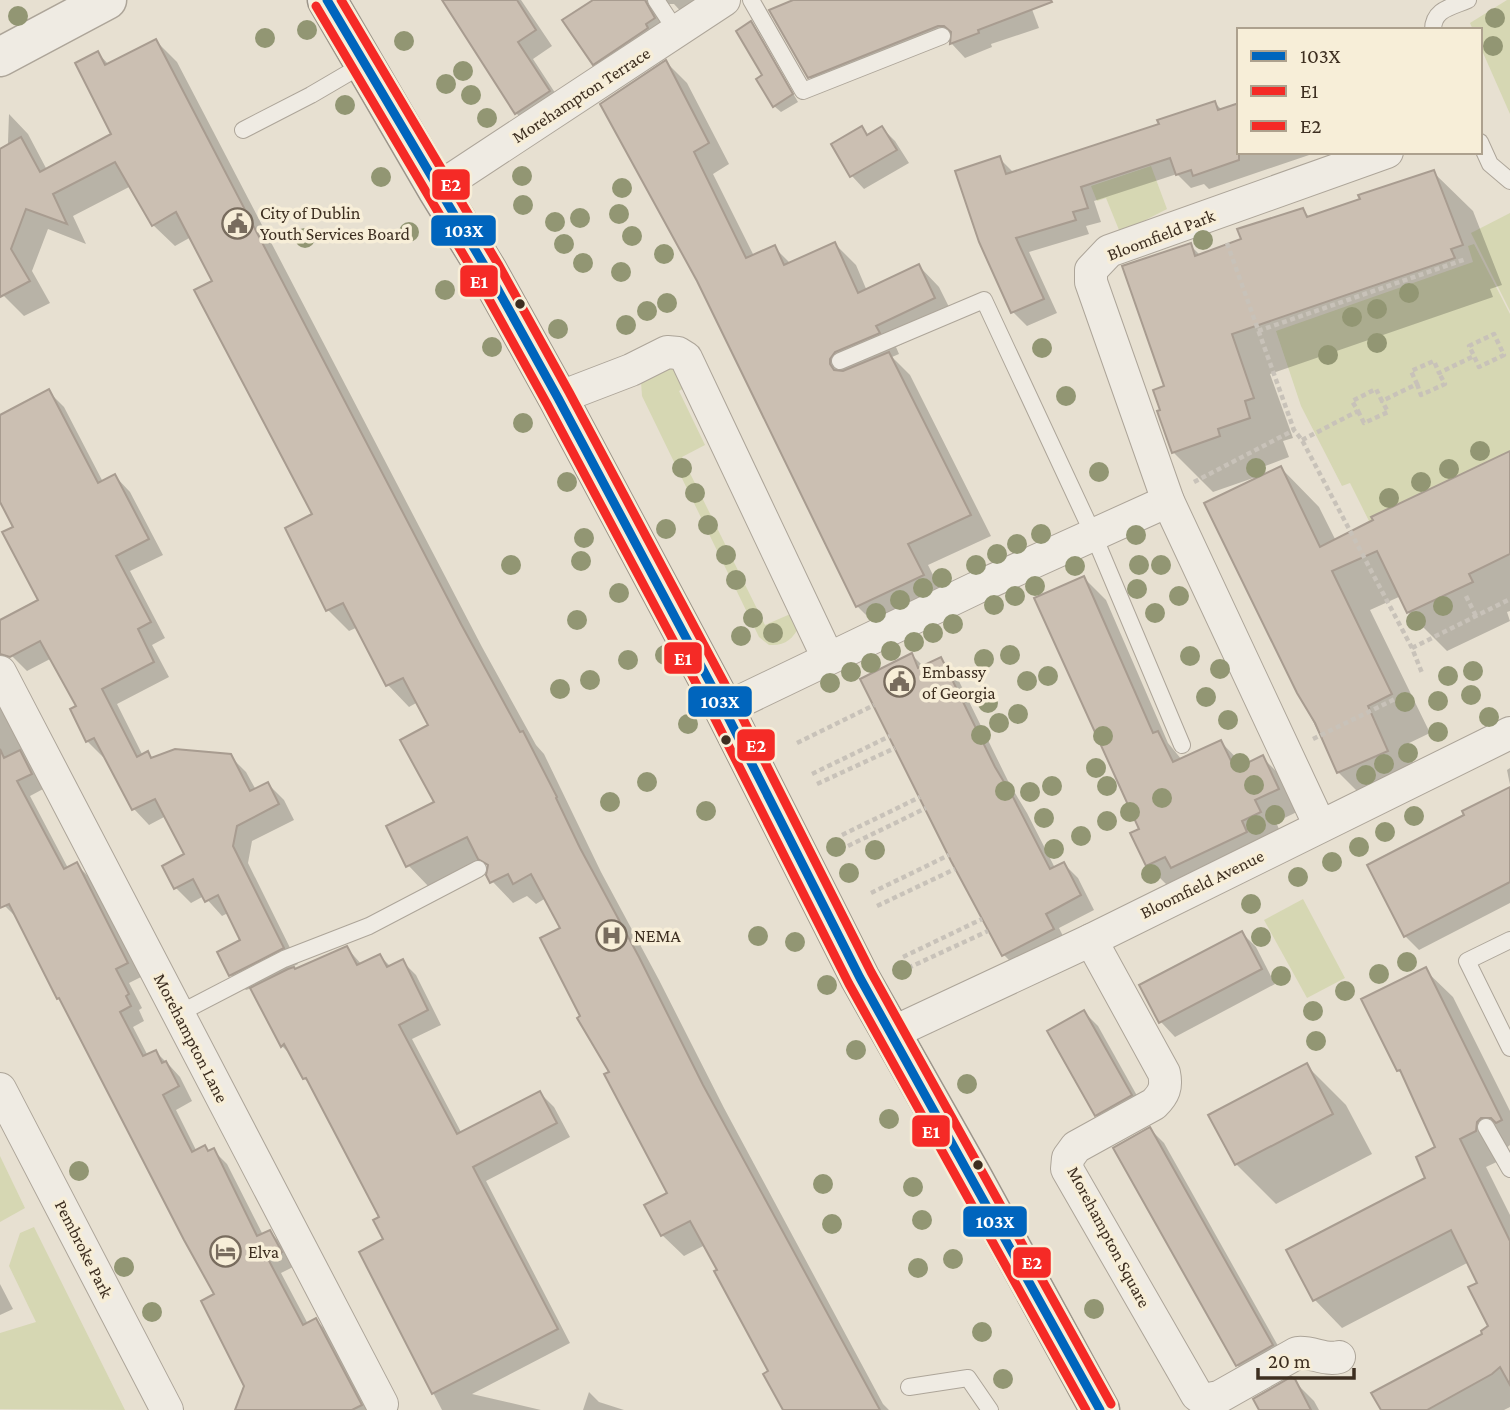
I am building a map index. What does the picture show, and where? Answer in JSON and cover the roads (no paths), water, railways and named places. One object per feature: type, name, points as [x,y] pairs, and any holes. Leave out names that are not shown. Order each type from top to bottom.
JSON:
[{"type":"main road","points":[[0,57],[107,0]]},
{"type":"main road","points":[[327,0],[487,270],[558,398],[724,709],[860,978],[1096,1409]]},
{"type":"street","name":"Morehampton Terrace","points":[[437,189],[724,0]]},
{"type":"street","name":"Bloomfield Park","points":[[1320,825],[1168,501],[1091,282],[1091,270],[1109,251],[1381,154]]},
{"type":"street","points":[[558,398],[631,370],[667,352],[686,358],[828,658]]},
{"type":"street","points":[[724,709],[1168,501]]},
{"type":"street","name":"Morehampton Lane","points":[[0,672],[382,1404]]},
{"type":"street","name":"Bloomfield Avenue","points":[[892,1033],[1091,940],[1510,733]]},
{"type":"street","name":"Morehampton Square","points":[[1091,940],[1164,1073],[1166,1083],[1164,1093],[1154,1104],[1076,1147],[1068,1158],[1067,1169],[1197,1395],[1204,1400],[1219,1397],[1297,1353],[1311,1352],[1332,1359],[1339,1357]]},
{"type":"street","name":"Pembroke Park","points":[[4,1105],[167,1410]]},
{"type":"lane","points":[[656,0],[677,32]]},
{"type":"lane","points":[[751,0],[803,91],[942,36]]},
{"type":"lane","points":[[1433,28],[1434,18],[1439,12],[1468,0]]},
{"type":"lane","points":[[243,130],[312,95],[364,64]]},
{"type":"lane","points":[[1482,146],[1490,164],[1510,181]]},
{"type":"lane","points":[[840,361],[984,300],[1094,536],[1182,745]]},
{"type":"lane","points":[[178,1014],[284,960],[369,926],[478,869]]},
{"type":"lane","points":[[1510,940],[1467,961],[1510,1048]]},
{"type":"lane","points":[[1486,1126],[1510,1169]]},
{"type":"lane","points":[[909,1387],[968,1377],[990,1410]]},
{"type":"place","name":"City of Dublin Youth Services Board","points":[[237,223]]},
{"type":"place","name":"Embassy of Georgia","points":[[899,682]]},
{"type":"place","name":"NEMA","points":[[611,936]]},
{"type":"place","name":"Elva","points":[[225,1252]]}]
